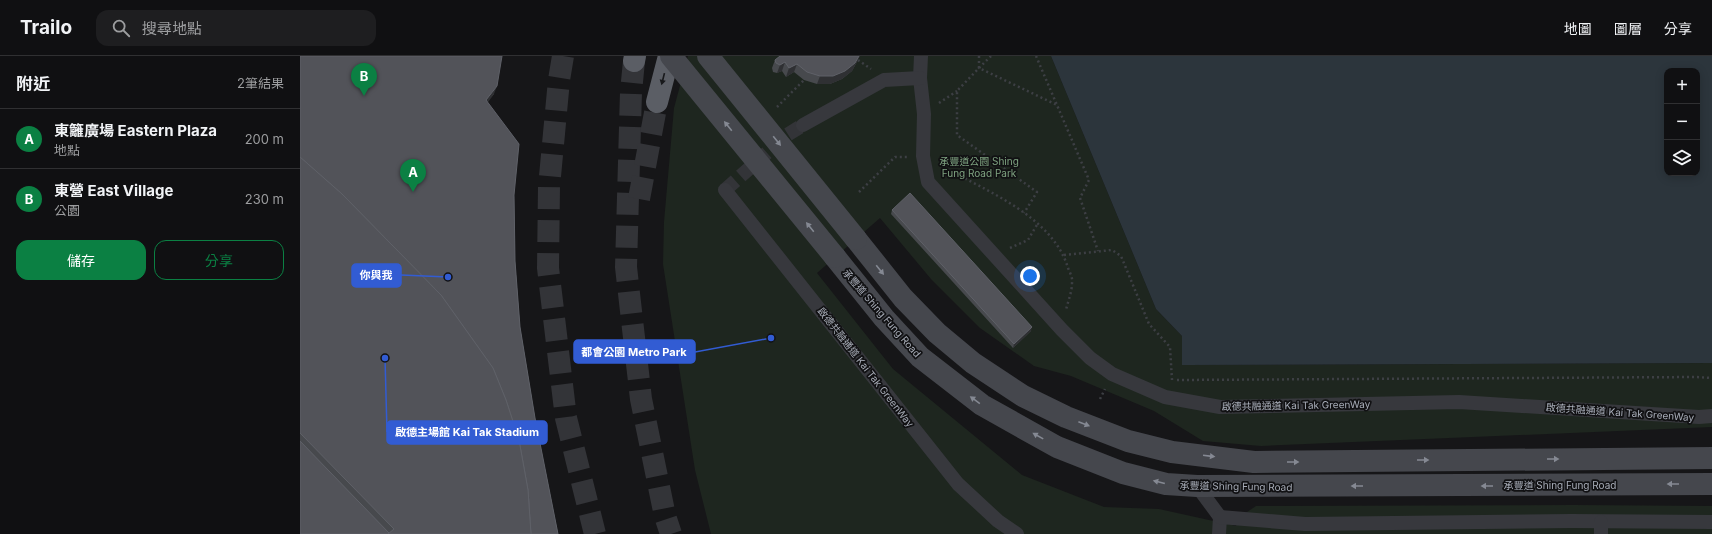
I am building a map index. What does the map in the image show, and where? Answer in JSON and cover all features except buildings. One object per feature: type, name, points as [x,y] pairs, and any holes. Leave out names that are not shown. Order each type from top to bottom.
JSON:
[{"type":"highway","points":[[657,102],[670,56]]},
{"type":"main road","name":"承豐道 Shing Fung Road","points":[[670,56],[884,318],[920,357],[982,405],[1057,447],[1123,473],[1166,484],[1197,486],[1712,484]]},
{"type":"main road","points":[[708,56],[903,298],[937,333],[973,363],[1023,396],[1066,417],[1128,441],[1172,452],[1254,462],[1712,458]]},
{"type":"street","name":"啟德共融通道 Kai Tak GreenWay","points":[[921,56],[920,78],[924,114],[923,156],[928,182],[1062,330],[1090,358],[1112,374],[1165,397],[1220,407],[1459,402],[1698,417],[1712,416]]},
{"type":"street","points":[[803,125],[884,80],[920,78]]},
{"type":"street","name":"啟德共融通道 Kai Tak GreenWay","points":[[725,190],[958,484],[998,521],[1017,534]]},
{"type":"street","points":[[1197,486],[1220,517],[1220,534]]},
{"type":"street","points":[[1220,517],[1305,524],[1601,528],[1712,522]]},
{"type":"path","points":[[979,56],[979,68]]},
{"type":"path","points":[[991,56],[957,91],[958,135],[1037,192],[1024,213]]},
{"type":"path","points":[[1036,56],[1089,180],[1080,198],[1098,251]]},
{"type":"path","points":[[979,68],[1057,105]]},
{"type":"path","points":[[775,108],[804,80]]},
{"type":"path","points":[[859,192],[895,157],[923,156],[1024,213],[1038,223],[1054,239],[1064,255],[1073,282],[1062,330]]},
{"type":"path","points":[[994,255],[1028,240],[1038,223]]},
{"type":"path","points":[[1064,255],[1112,250],[1121,256],[1149,324],[1170,347],[1171,380],[1712,378]]},
{"type":"green space","name":"承豐道公園 Shing Fung Road Park","points":[[688,56],[1051,56],[1156,309],[1182,336],[1182,365],[1712,363],[1712,427],[1261,446],[1203,441],[1154,411],[1071,376],[1034,366],[980,328],[931,279],[880,218],[817,273],[893,369],[1022,475],[1104,507],[1159,509],[1236,526],[1238,518],[1256,506],[1712,506],[1712,534],[711,534],[695,470],[663,264],[664,222],[674,108]]},
{"type":"shaded area","points":[[1051,56],[1712,56],[1712,363],[1182,365],[1182,336],[1156,309]]},
{"type":"tunnel","points":[[563,56],[559,80],[549,187],[548,268],[566,418],[595,534]]},
{"type":"tunnel","points":[[634,61],[631,92],[626,267],[641,399],[665,516],[671,534]]},
{"type":"tunnel","points":[[639,199],[657,102]]},
{"type":"tunnel","points":[[725,190],[787,135],[803,125]]},
{"type":"place","name":"東營 East Village","points":[[364,96]]},
{"type":"place","name":"東籬廣場 Eastern Plaza","points":[[413,192]]},
{"type":"place","name":"你與我","points":[[448,277]]},
{"type":"place","name":"都會公園 Metro Park","points":[[771,338]]},
{"type":"place","name":"啟德主場館 Kai Tak Stadium","points":[[385,358]]}]
